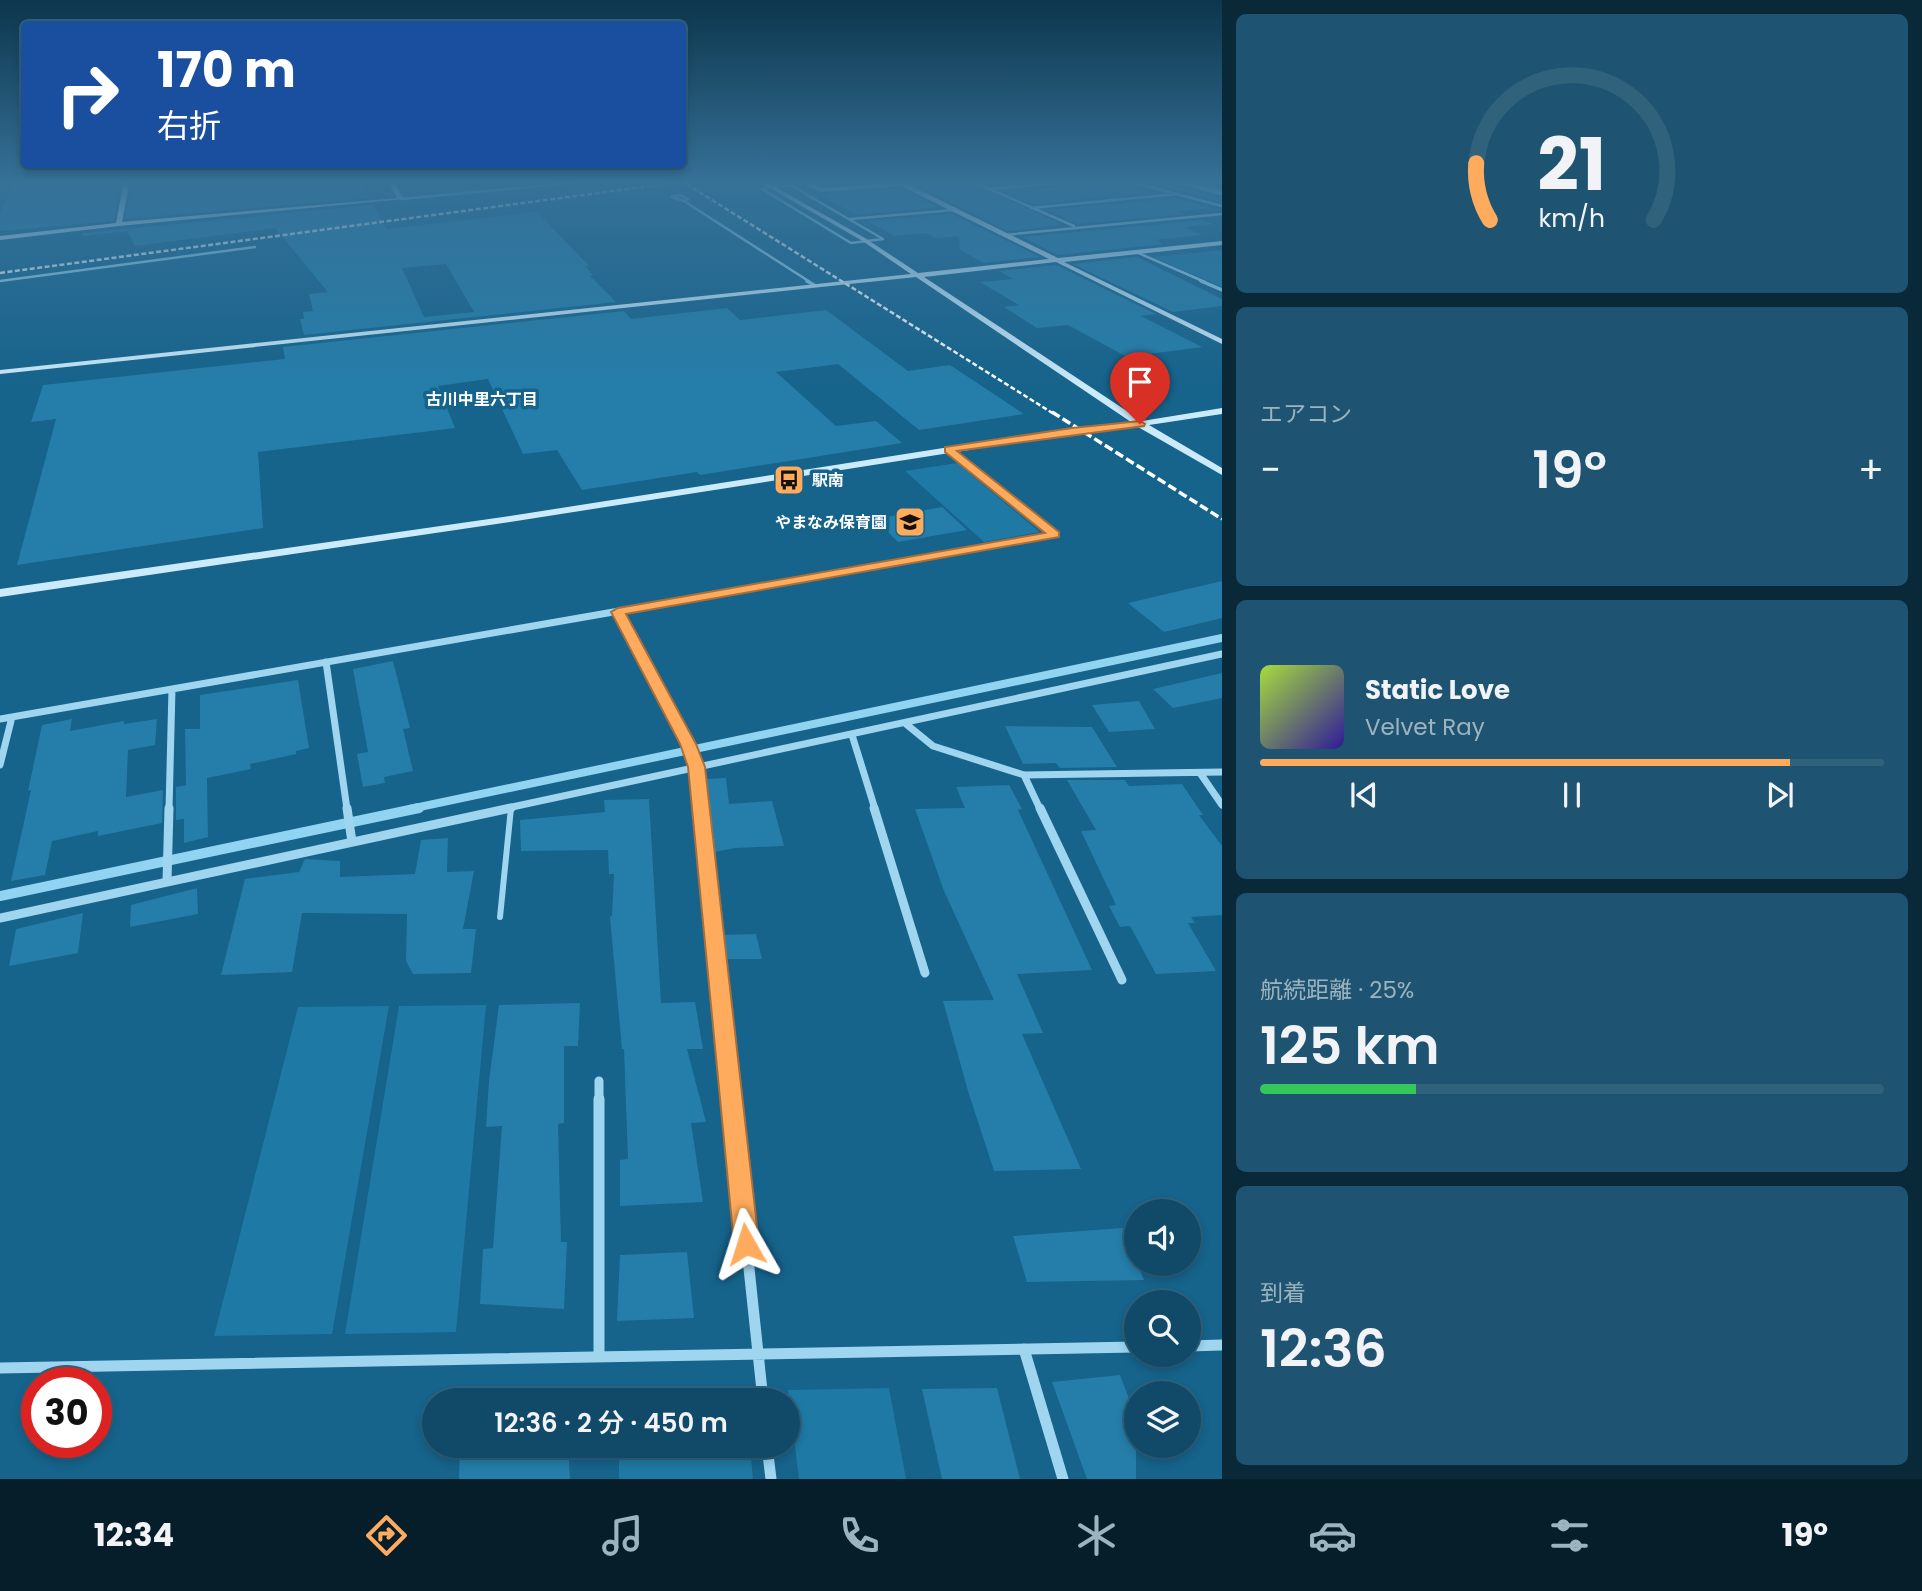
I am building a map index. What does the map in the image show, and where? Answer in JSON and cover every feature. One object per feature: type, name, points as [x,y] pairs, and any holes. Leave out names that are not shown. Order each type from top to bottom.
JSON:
[{"type":"street","points":[[0,281],[240,249]]},
{"type":"street","points":[[758,249],[814,285]]},
{"type":"street","points":[[878,249],[1140,424],[1222,472]]},
{"type":"street","points":[[1032,249],[1222,342]]},
{"type":"street","points":[[0,372],[1167,249]]},
{"type":"street","points":[[1136,252],[1222,290]]},
{"type":"street","points":[[0,593],[510,519],[948,449],[1222,411]]},
{"type":"street","points":[[0,719],[1055,535],[948,449]]},
{"type":"street","points":[[618,612],[688,744],[694,764],[762,1388]]},
{"type":"street","points":[[0,918],[511,807],[694,764],[906,724],[1222,654]]},
{"type":"street","points":[[326,662],[352,842]]},
{"type":"street","points":[[167,881],[172,689]]},
{"type":"street","points":[[0,765],[12,717]]},
{"type":"street","points":[[906,724],[933,746],[1024,775],[1222,772]]},
{"type":"street","points":[[852,735],[925,973]]},
{"type":"street","points":[[1200,773],[1222,805]]},
{"type":"street","points":[[1024,775],[1122,981]]},
{"type":"street","points":[[598,1357],[599,1081]]},
{"type":"street","points":[[1201,1346],[1222,1346]]},
{"type":"street","points":[[0,1368],[1124,1347]]},
{"type":"street","points":[[1024,1349],[1063,1479]]},
{"type":"street","points":[[768,1458],[771,1479]]},
{"type":"lane","points":[[500,917],[511,807]]},
{"type":"shaded area","points":[[1222,250],[1222,287],[1153,257]]},
{"type":"shaded area","points":[[957,463],[1040,532],[984,542],[905,471]]},
{"type":"shaded area","points":[[486,1005],[456,1332],[345,1334],[399,1006]]},
{"type":"shaded area","points":[[389,1006],[332,1334],[214,1336],[298,1007]]},
{"type":"shaded area","points":[[889,1388],[906,1479],[799,1479],[796,1458],[800,1458],[800,1390]]},
{"type":"shaded area","points":[[619,1458],[751,1458],[753,1479],[619,1479]]},
{"type":"building","points":[[292,249],[573,249],[589,266],[585,266],[593,275],[590,276],[616,302],[304,335],[300,319],[304,319],[303,312],[313,311],[309,294],[328,292]],"holes":[[[446,264],[474,312],[424,317],[402,268]]]},
{"type":"building","points":[[1024,249],[1040,257],[984,263],[960,250]]},
{"type":"building","points":[[1046,249],[1116,249],[1058,255]]},
{"type":"building","points":[[1137,257],[1222,299],[1222,306],[1173,312],[1073,264]]},
{"type":"building","points":[[1056,265],[1156,314],[1141,316],[1202,347],[1127,357],[1068,325],[1037,328],[1004,307],[1019,305],[980,282],[1013,279],[999,271]]},
{"type":"building","points":[[727,308],[740,320],[826,310],[908,371],[950,365],[1024,414],[919,430],[838,364],[776,372],[836,426],[876,421],[902,443],[700,475],[697,472],[582,490],[557,450],[523,454],[488,379],[438,386],[455,428],[258,452],[263,528],[17,565],[56,419],[31,422],[43,385],[285,359],[283,347],[624,311],[631,319]]},
{"type":"building","points":[[942,507],[967,530],[898,542],[875,519]]},
{"type":"building","points":[[1222,581],[1222,618],[1164,632],[1128,603]]},
{"type":"building","points":[[393,661],[410,728],[403,729],[413,771],[384,777],[385,783],[363,787],[357,754],[368,752],[353,669]]},
{"type":"building","points":[[1222,673],[1222,698],[1173,708],[1153,689]]},
{"type":"building","points":[[298,680],[309,748],[296,751],[296,754],[250,764],[251,769],[207,778],[208,837],[184,843],[184,819],[176,820],[176,787],[186,785],[185,729],[200,729],[200,695]]},
{"type":"building","points":[[1139,701],[1155,729],[1109,732],[1092,705]]},
{"type":"building","points":[[72,719],[70,731],[124,721],[124,724],[157,719],[155,745],[128,750],[126,797],[163,790],[162,823],[98,836],[98,831],[52,841],[45,875],[11,881],[42,725]]},
{"type":"building","points":[[1005,726],[1092,727],[1117,767],[1060,768],[1056,763],[1023,764]]},
{"type":"building","points":[[726,778],[729,804],[772,801],[784,846],[735,848],[714,852],[704,779]]},
{"type":"building","points":[[1067,780],[1125,780],[1129,786],[1182,784],[1203,815],[1199,815],[1222,846],[1222,915],[1191,917],[1195,923],[1188,923],[1216,971],[1156,974],[1130,926],[1120,927],[1109,906],[1116,905],[1081,831],[1096,830]]},
{"type":"building","points":[[1009,785],[1092,970],[1017,974],[1043,1033],[1022,1034],[1081,1169],[994,1171],[943,1001],[994,1000],[944,891],[915,809],[965,808],[956,787]]},
{"type":"building","points":[[649,799],[661,1003],[695,1002],[703,1049],[687,1049],[706,1122],[691,1123],[703,1202],[620,1206],[620,1160],[628,1159],[624,1049],[610,917],[614,874],[609,874],[608,850],[521,851],[520,820],[605,812],[604,800]]},
{"type":"building","points":[[448,838],[447,872],[474,871],[463,929],[476,929],[471,973],[413,974],[406,961],[407,914],[302,913],[292,972],[221,975],[245,879],[299,872],[305,859],[340,861],[340,877],[415,874],[421,840]]},
{"type":"building","points":[[197,888],[198,914],[130,927],[131,905]]},
{"type":"building","points":[[83,913],[78,953],[9,966],[16,929]]},
{"type":"building","points":[[756,934],[762,959],[726,959],[722,935]]},
{"type":"building","points":[[580,1003],[578,1046],[564,1046],[564,1123],[558,1124],[561,1242],[567,1242],[564,1309],[480,1304],[483,1249],[493,1248],[502,1126],[486,1127],[499,1005]]},
{"type":"building","points":[[1123,1228],[1124,1276],[1142,1276],[1144,1280],[1027,1282],[1013,1236]]},
{"type":"building","points":[[687,1252],[694,1318],[617,1321],[620,1255]]},
{"type":"building","points":[[1120,1375],[1124,1386],[1124,1458],[1136,1458],[1136,1479],[1087,1479],[1052,1382]]},
{"type":"building","points":[[997,1388],[1020,1479],[942,1479],[922,1389]]},
{"type":"building","points":[[460,1458],[569,1458],[570,1479],[459,1479]]},
{"type":"waterway","points":[[410,809],[1222,638]]},
{"type":"waterway","points":[[0,896],[419,808]]},
{"type":"railway","points":[[0,273],[179,249]]},
{"type":"railway","points":[[790,249],[1054,414]]},
{"type":"railway","points":[[1052,412],[1222,519]]},
{"type":"place","name":"駅南","points":[[789,480]]},
{"type":"place","name":"やまなみ保育園","points":[[910,522]]},
{"type":"district","name":"古川中里六丁目","points":[[482,399]]},
{"type":"route","points":[[746,1244],[696,767],[688,744],[618,612],[1055,535],[948,449],[1140,424]]}]
